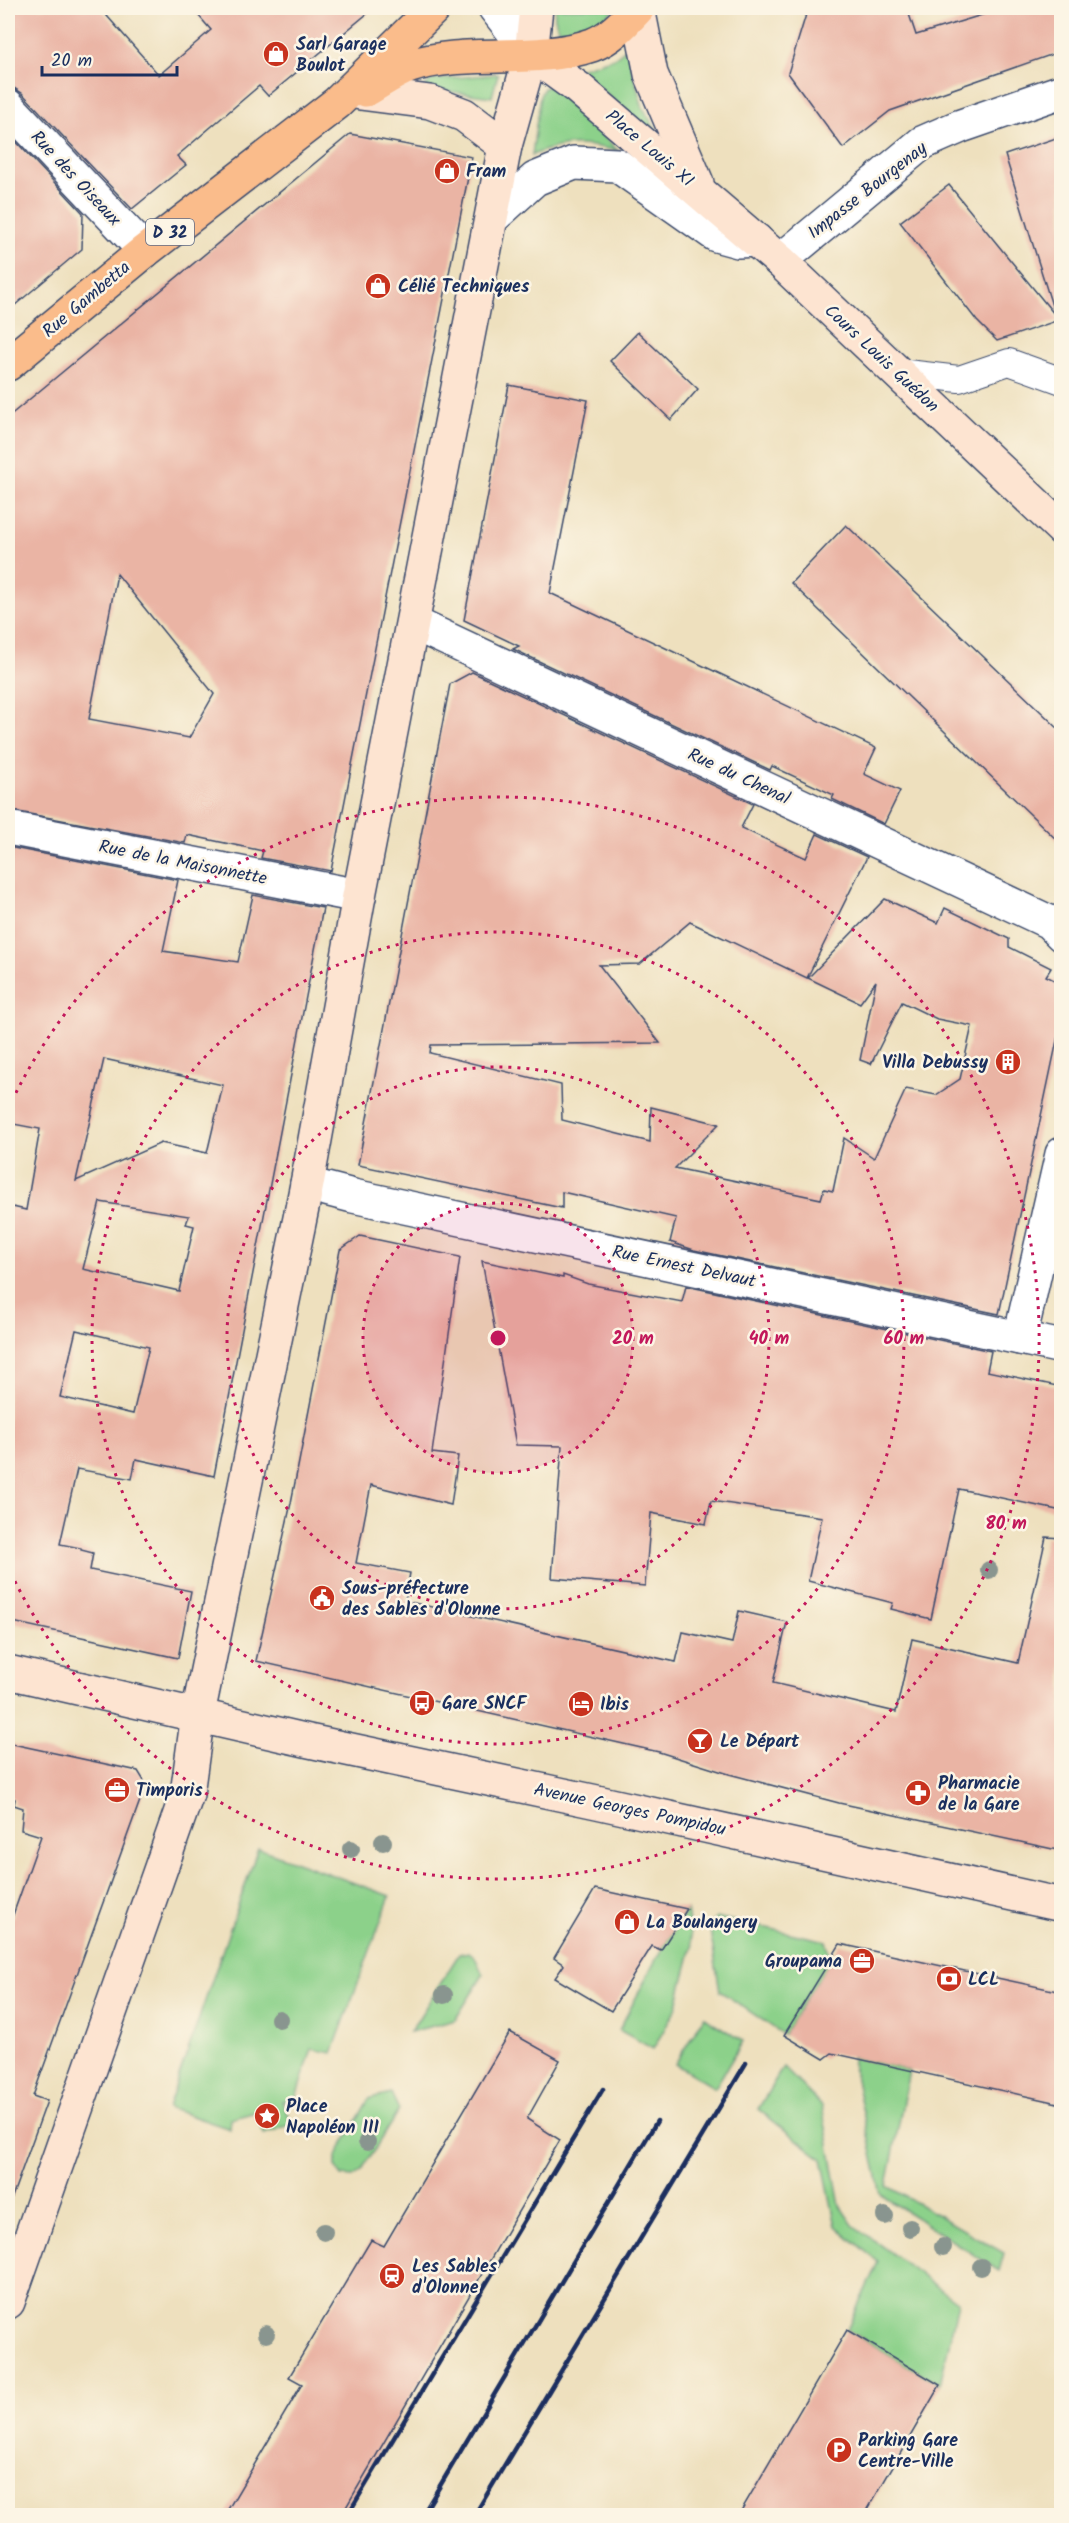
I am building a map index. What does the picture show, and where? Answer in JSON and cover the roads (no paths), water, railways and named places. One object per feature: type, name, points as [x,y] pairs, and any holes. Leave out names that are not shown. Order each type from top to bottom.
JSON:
[{"type":"main road","points":[[8,2302],[187,1794],[198,1714],[307,1184],[359,896],[505,146],[531,54],[536,8]]},
{"type":"main road","name":"Place Louis XI","points":[[531,54],[593,45],[614,33],[638,8]]},
{"type":"main road","name":"Place Louis XI","points":[[638,8],[651,74],[700,190]]},
{"type":"main road","name":"Rue Gambetta","points":[[348,98],[426,11]]},
{"type":"main road","name":"Place Louis XI","points":[[531,54],[578,88],[700,190]]},
{"type":"main road","name":"Rue Gambetta","points":[[8,364],[145,251],[348,98],[409,66],[447,58],[531,54]]},
{"type":"main road","points":[[348,98],[430,102],[464,115],[505,146]]},
{"type":"main road","name":"Cours Louis Guédon","points":[[700,190],[768,250],[1062,529]]},
{"type":"main road","name":"Avenue Georges Pompidou","points":[[8,1672],[309,1741],[1062,1905]]},
{"type":"street","name":"Place Louis XI","points":[[495,8],[531,54]]},
{"type":"street","points":[[409,66],[426,11]]},
{"type":"street","name":"Impasse Bourgenay","points":[[768,250],[922,143],[961,126],[1062,91]]},
{"type":"street","name":"Rue des Oiseaux","points":[[8,106],[145,251]]},
{"type":"street","name":"Place Louis XI","points":[[492,218],[536,179],[545,175],[574,163],[617,165],[716,235],[768,250]]},
{"type":"street","name":"Rue du Chenal","points":[[413,622],[1049,922],[1062,934]]},
{"type":"street","name":"Rue de la Maisonnette","points":[[8,828],[359,896]]},
{"type":"street","points":[[1020,1338],[1062,1154]]},
{"type":"street","name":"Rue Ernest Delvaut","points":[[307,1184],[1062,1347]]},
{"type":"lane","points":[[898,372],[959,379],[1009,362],[1062,381]]},
{"type":"railway","points":[[474,2516],[746,2063]]},
{"type":"railway","points":[[347,2516],[603,2089]]},
{"type":"railway","points":[[422,2516],[657,2121]]},
{"type":"place","name":"Sarl Garage Boulot","points":[[276,54]]},
{"type":"place","name":"Fram","points":[[447,171]]},
{"type":"place","name":"Célié Techniques","points":[[378,286]]},
{"type":"place","name":"Villa Debussy","points":[[1008,1062]]},
{"type":"place","name":"Sous-préfecture des Sables d'Olonne","points":[[322,1598]]},
{"type":"place","name":"Gare SNCF","points":[[422,1703]]},
{"type":"place","name":"Ibis","points":[[581,1704]]},
{"type":"place","name":"Le Départ","points":[[700,1741]]},
{"type":"place","name":"Timporis","points":[[117,1790]]},
{"type":"place","name":"Pharmacie de la Gare","points":[[918,1793]]},
{"type":"place","name":"La Boulangery","points":[[627,1922]]},
{"type":"place","name":"Groupama","points":[[862,1961]]},
{"type":"place","name":"LCL","points":[[949,1979]]},
{"type":"place","name":"Place Napoléon III","points":[[267,2116]]},
{"type":"place","name":"Les Sables d'Olonne","points":[[392,2276]]},
{"type":"place","name":"Parking Gare Centre-Ville","points":[[839,2450]]}]
